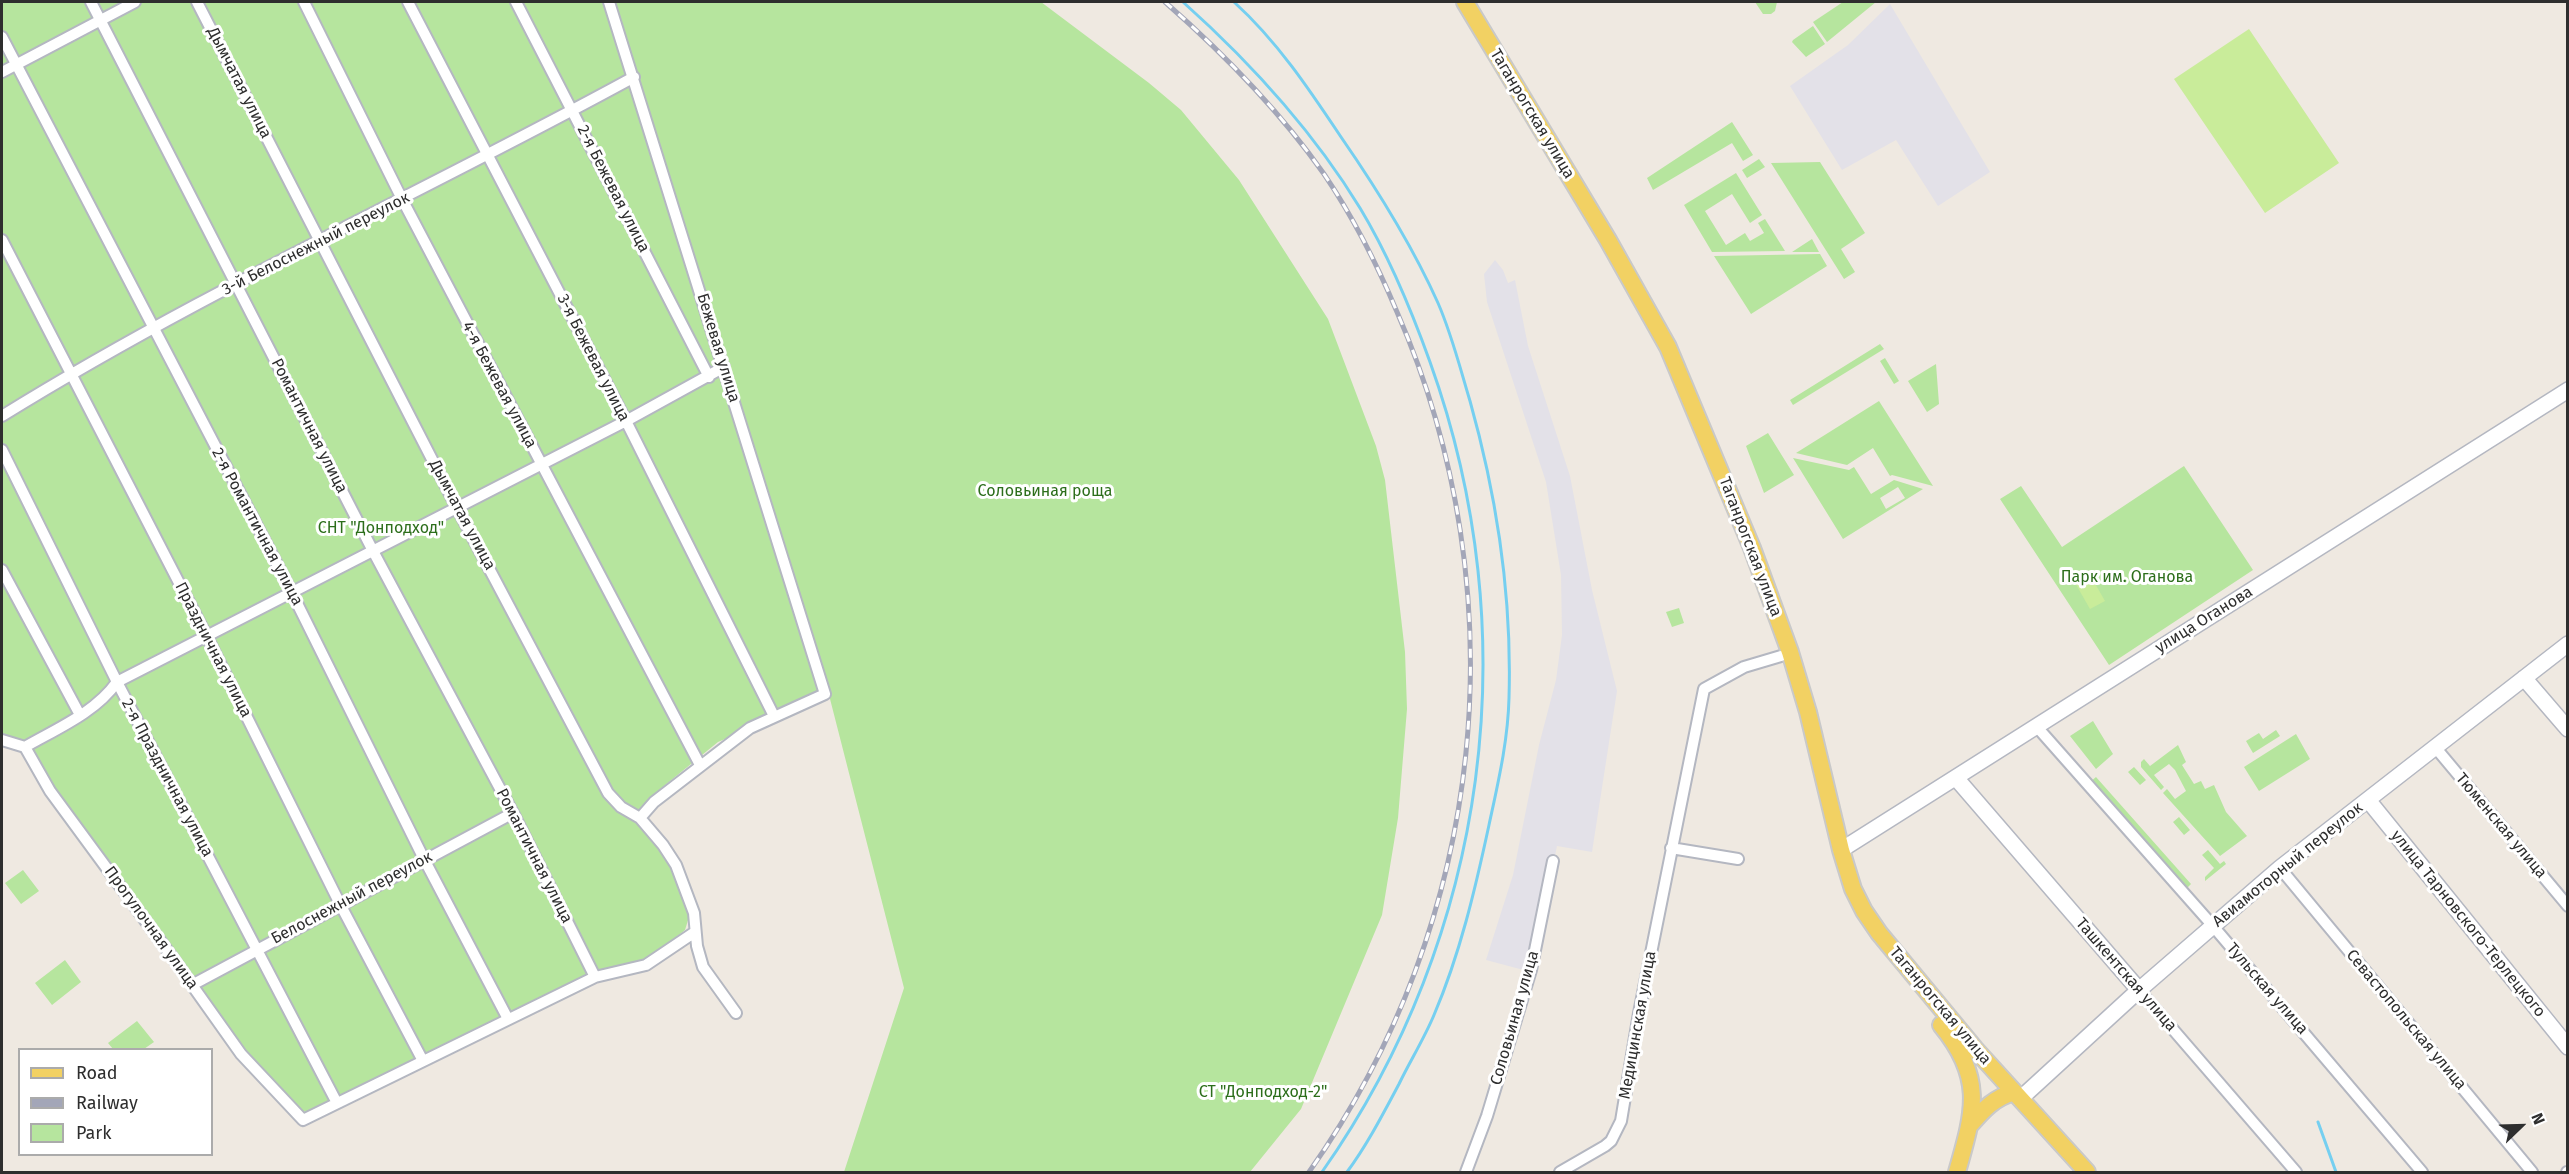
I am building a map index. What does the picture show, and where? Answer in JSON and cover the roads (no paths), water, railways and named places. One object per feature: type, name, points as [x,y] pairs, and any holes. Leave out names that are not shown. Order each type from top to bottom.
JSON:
[{"type":"main road","name":"Таганрогская улица","points":[[1453,2],[1587,215]]},
{"type":"main road","name":"Таганрогская улица","points":[[1465,2],[1587,215],[1658,352],[1785,654],[1812,772],[1836,853],[1844,893],[1866,932],[1952,1038],[1966,1062],[1972,1086],[1971,1124]]},
{"type":"main road","name":"Таганрогская улица","points":[[1836,853],[1853,889],[1879,933],[2017,1095],[2087,1173]]},
{"type":"main road","points":[[1957,1173],[1971,1124],[1986,1106],[2003,1095],[2017,1095]]},
{"type":"street","name":"Романтичная улица","points":[[91,2],[374,551],[513,813],[595,977]]},
{"type":"street","points":[[2,72],[135,2]]},
{"type":"street","name":"Дымчатая улица","points":[[197,2],[456,506],[608,793],[621,807],[640,818],[663,845],[676,865],[694,913],[695,932],[703,967],[736,1013]]},
{"type":"street","name":"4-я Бежевая улица","points":[[304,2],[402,199],[700,765]]},
{"type":"street","name":"3-я Бежевая улица","points":[[408,2],[626,421],[774,716]]},
{"type":"street","name":"2-я Бежевая улица","points":[[516,2],[709,377]]},
{"type":"street","name":"Бежевая улица","points":[[609,2],[825,694],[774,716]]},
{"type":"street","name":"2-я Романтичная улица","points":[[2,36],[292,593],[424,859],[508,1019]]},
{"type":"street","name":"3-й Белоснежный переулок","points":[[2,416],[71,373],[153,328],[573,111],[634,77]]},
{"type":"street","name":"Праздничная улица","points":[[2,240],[207,637],[340,904],[423,1061]]},
{"type":"street","points":[[2,740],[25,747],[80,716],[108,695],[117,682],[374,551],[456,506],[626,421],[724,367]]},
{"type":"street","name":"улица Оганова","points":[[1836,853],[2568,390]]},
{"type":"street","name":"2-я Праздничная улица","points":[[2,450],[117,682],[337,1103]]},
{"type":"street","points":[[2,570],[80,716]]},
{"type":"street","name":"Авиамоторный переулок","points":[[2017,1095],[2280,868],[2568,644]]},
{"type":"street","name":"Медицинская улица","points":[[1560,1173],[1605,1146],[1621,1121],[1626,1081],[1704,689],[1744,667],[1785,654]]},
{"type":"street","points":[[2524,678],[2568,729]]},
{"type":"street","points":[[640,818],[654,802],[700,765],[750,728],[774,716]]},
{"type":"street","name":"Тульская улица","points":[[2037,727],[2213,926],[2422,1173]]},
{"type":"street","name":"Прогулочная улица","points":[[25,747],[50,791],[240,1054],[303,1120],[337,1103]]},
{"type":"street","name":"Тюменская улица","points":[[2436,747],[2568,906]]},
{"type":"street","name":"Ташкентская улица","points":[[1956,778],[2296,1173]]},
{"type":"street","name":"улица Тарновского-Терлецкого","points":[[2368,800],[2568,1047]]},
{"type":"street","name":"Белоснежный переулок","points":[[192,985],[513,813]]},
{"type":"street","points":[[1671,848],[1738,859]]},
{"type":"street","name":"Соловьиная улица","points":[[1466,1173],[1487,1116],[1531,970],[1554,861]]},
{"type":"street","name":"Севастопольская улица","points":[[2280,868],[2532,1173]]},
{"type":"street","points":[[337,1103],[595,977],[646,965],[695,932]]},
{"type":"waterway","points":[[1183,2],[1256,73],[1301,125],[1360,208],[1390,264],[1430,362],[1460,465],[1478,570],[1483,676],[1475,780],[1455,883],[1423,983],[1379,1080],[1322,1172]]},
{"type":"waterway","points":[[1234,2],[1278,49],[1329,119],[1393,218],[1438,303],[1456,352],[1480,437],[1495,511],[1505,585],[1509,660],[1507,730],[1496,793],[1466,922],[1452,969],[1430,1024],[1374,1129],[1347,1172]]},
{"type":"waterway","points":[[2318,1122],[2336,1172]]},
{"type":"railway","points":[[1165,2],[1229,62],[1288,127],[1324,174],[1355,224],[1397,312],[1436,420],[1460,530],[1470,642],[1466,754],[1447,864],[1415,971],[1369,1075],[1309,1172]]},
{"type":"park label","name":"Соловьиная роща","points":[[1045,492]]},
{"type":"park label","name":"СНТ \"Донподход\"","points":[[381,529]]},
{"type":"park label","name":"Парк им. Оганова","points":[[2127,578]]},
{"type":"park label","name":"СТ \"Донподход-2\"","points":[[1263,1093]]}]
